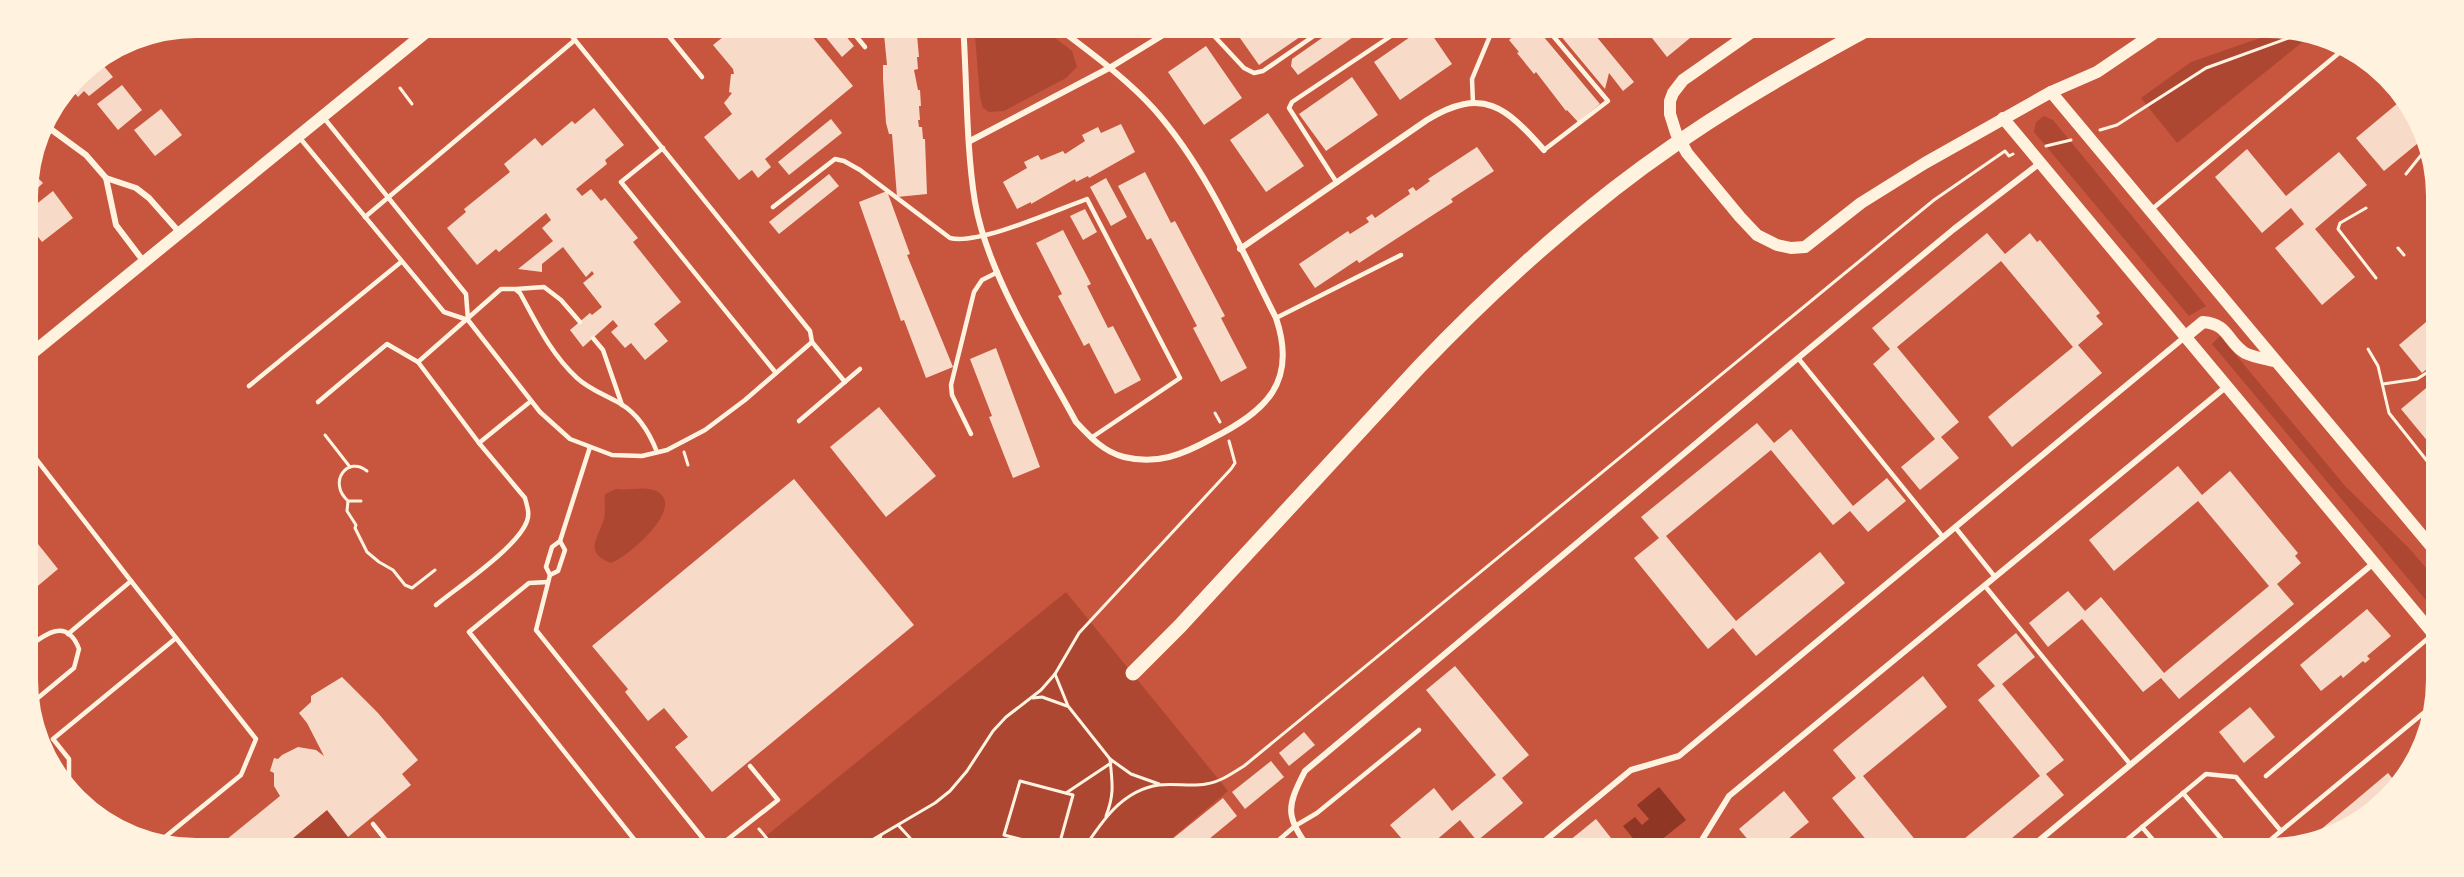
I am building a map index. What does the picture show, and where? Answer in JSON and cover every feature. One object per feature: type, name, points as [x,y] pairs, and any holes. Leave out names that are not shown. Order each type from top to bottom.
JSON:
[{"type":"highway","points":[[1133,673],[1450,334],[1534,255],[1615,188],[1704,125],[1783,76],[1857,35]]},
{"type":"main road","points":[[35,351],[423,35]]},
{"type":"main road","points":[[1747,35],[1683,80],[1673,93],[1670,101],[1670,114],[1676,133],[1687,153],[1740,217],[1757,235],[1777,245],[1791,248],[1805,247],[1861,203],[1925,163],[2051,92],[2097,72],[2152,35]]},
{"type":"main road","points":[[2051,92],[2430,545]]},
{"type":"main road","points":[[2003,118],[2430,631]]},
{"type":"main road","points":[[2186,336],[2203,322],[2212,323],[2222,327],[2245,353],[2275,361]]},
{"type":"street","points":[[964,35],[975,202],[983,235],[998,272],[1076,422],[1103,448],[1122,457],[1146,461],[1163,460],[1183,454],[1254,415],[1266,402],[1282,370],[1283,337],[1276,318],[1205,180],[1188,154],[1155,110],[1111,67],[1068,35]]},
{"type":"street","points":[[970,141],[1111,67],[1163,35]]},
{"type":"street","points":[[1240,249],[1444,110],[1459,105],[1473,103],[1493,106],[1516,119],[1544,150]]},
{"type":"street","points":[[50,128],[86,155],[106,178],[116,225],[144,262]]},
{"type":"street","points":[[1305,842],[1289,811],[1293,795],[1305,771],[1798,358],[1954,229],[2040,162]]},
{"type":"street","points":[[106,178],[136,188],[149,198],[180,233]]},
{"type":"street","points":[[1543,842],[1631,770],[1679,756],[2186,336]]},
{"type":"street","points":[[1701,842],[1729,796],[2227,385]]},
{"type":"street","points":[[2037,842],[2375,562]]},
{"type":"lane","points":[[572,35],[810,331],[812,342],[845,382]]},
{"type":"lane","points":[[667,35],[702,77]]},
{"type":"lane","points":[[855,35],[865,47]]},
{"type":"lane","points":[[1213,35],[1244,68],[1254,73],[1263,71],[1315,35]]},
{"type":"lane","points":[[1337,183],[1290,108],[1292,102],[1392,35]]},
{"type":"lane","points":[[1473,103],[1472,79],[1490,35]]},
{"type":"lane","points":[[1544,150],[1608,101],[1553,35]]},
{"type":"lane","points":[[365,217],[576,40]]},
{"type":"lane","points":[[2149,211],[2340,52]]},
{"type":"lane","points":[[322,117],[466,294],[468,320],[531,401],[570,440],[612,455],[642,456],[668,450],[705,430],[812,342]]},
{"type":"lane","points":[[298,136],[444,312],[468,320]]},
{"type":"lane","points":[[663,147],[621,182],[776,373]]},
{"type":"lane","points":[[773,207],[835,159],[860,170],[950,238],[965,240],[983,235],[1087,199],[1180,378],[1091,438]]},
{"type":"lane","points":[[1276,318],[1401,255]]},
{"type":"lane","points":[[249,386],[401,262]]},
{"type":"lane","points":[[971,434],[952,395],[951,385],[974,292],[982,280],[998,272]]},
{"type":"lane","points":[[418,362],[501,289],[544,287],[561,300],[580,322]]},
{"type":"lane","points":[[515,289],[526,304],[542,337],[566,368],[596,392],[622,405],[646,430],[657,452]]},
{"type":"lane","points":[[594,338],[603,351],[622,405]]},
{"type":"lane","points":[[318,402],[387,344],[418,362],[479,443],[525,498],[528,509],[527,520],[518,535],[507,547],[435,605]]},
{"type":"lane","points":[[1798,358],[1943,537]]},
{"type":"lane","points":[[799,421],[860,369]]},
{"type":"lane","points":[[479,443],[531,401]]},
{"type":"lane","points":[[590,447],[560,541],[552,547],[546,567],[550,574],[549,582],[536,630],[704,842]]},
{"type":"lane","points":[[35,458],[256,739],[241,775],[163,839]]},
{"type":"lane","points":[[1955,526],[1995,577]]},
{"type":"lane","points":[[550,574],[558,571],[565,550],[560,541]]},
{"type":"lane","points":[[68,633],[131,581]]},
{"type":"lane","points":[[549,582],[529,583],[469,632],[636,842]]},
{"type":"lane","points":[[1985,586],[2130,764]]},
{"type":"lane","points":[[35,642],[47,632],[60,631],[68,633],[79,649],[74,668],[36,699]]},
{"type":"lane","points":[[69,780],[69,759],[53,738],[176,638]]},
{"type":"lane","points":[[2265,776],[2420,647],[2430,641]]},
{"type":"lane","points":[[2268,842],[2426,711]]},
{"type":"lane","points":[[1277,842],[1295,826],[1317,813],[1419,729]]},
{"type":"lane","points":[[725,842],[778,800],[750,766]]},
{"type":"lane","points":[[2124,842],[2206,774],[2236,777],[2281,831]]},
{"type":"lane","points":[[2183,793],[2224,842]]},
{"type":"lane","points":[[373,824],[387,842]]},
{"type":"lane","points":[[2142,827],[2155,842]]},
{"type":"path","points":[[2114,126],[2206,69],[2293,37]]},
{"type":"path","points":[[400,88],[412,104]]},
{"type":"path","points":[[2045,146],[2069,140]]},
{"type":"path","points":[[1089,842],[1105,818],[1119,803],[1142,790],[1159,785],[1207,784],[1225,778],[1244,766],[1934,200],[2005,152],[2009,156],[2013,154]]},
{"type":"path","points":[[2406,174],[2424,153]]},
{"type":"path","points":[[2366,208],[2340,223],[2338,229],[2376,278]]},
{"type":"path","points":[[2398,248],[2404,255]]},
{"type":"path","points":[[2368,349],[2378,366],[2389,413],[2430,465]]},
{"type":"path","points":[[2383,384],[2417,380],[2430,371]]},
{"type":"path","points":[[869,842],[950,791],[967,771],[993,731],[1055,674],[1079,633],[1231,469],[1235,463],[1233,449],[1215,413]]},
{"type":"path","points":[[325,435],[350,467]]},
{"type":"path","points":[[686,455],[688,465]]},
{"type":"path","points":[[361,501],[348,501],[340,492],[338,481],[350,467],[360,467],[367,471]]},
{"type":"path","points":[[348,501],[346,511],[356,525],[355,528],[362,544],[373,558],[393,570],[405,585],[416,587],[435,570]]},
{"type":"path","points":[[1055,674],[1068,706],[1111,761],[1131,774],[1159,785]]},
{"type":"path","points":[[1030,698],[1042,697],[1068,706]]},
{"type":"path","points":[[1066,793],[1111,761]]},
{"type":"path","points":[[1105,818],[1113,793],[1111,761]]},
{"type":"path","points":[[1031,842],[1004,835],[1020,781],[1073,795],[1061,842]]},
{"type":"path","points":[[898,825],[910,838]]},
{"type":"path","points":[[758,828],[769,842]]},
{"type":"path","points":[[879,842],[881,835]]},
{"type":"shaded area","points":[[975,35],[1051,35],[1072,51],[1077,67],[1066,78],[1004,111],[989,112],[983,108]]},
{"type":"shaded area","points":[[2269,35],[2306,39],[2177,143],[2141,98],[2191,62]]},
{"type":"shaded area","points":[[2044,116],[2053,120],[2206,306],[2189,316],[2034,132],[2036,122]]},
{"type":"shaded area","points":[[2220,336],[2346,487],[2408,547],[2430,572],[2430,605],[2212,344]]},
{"type":"shaded area","points":[[616,489],[643,489],[658,492],[664,499],[664,509],[651,531],[629,552],[611,563],[597,554],[595,544],[604,519],[605,494]]},
{"type":"shaded area","points":[[1066,592],[1228,791],[1167,842],[759,842]]},
{"type":"shaded area","points":[[1659,787],[1686,820],[1659,842],[1636,842],[1623,826],[1635,817],[1642,825],[1649,819],[1637,805]]},
{"type":"shaded area","points":[[327,810],[353,842],[288,842]]},
{"type":"building","points":[[725,35],[811,35],[853,86],[765,159],[771,167],[758,178],[752,170],[739,180],[704,137],[732,114],[724,103],[732,93],[729,92],[731,74],[734,74],[733,69],[713,45]]},
{"type":"building","points":[[824,35],[845,35],[854,46],[842,57]]},
{"type":"building","points":[[884,35],[917,35],[918,69],[914,70],[918,90],[920,90],[921,106],[919,106],[920,120],[918,120],[919,127],[922,127],[923,139],[925,139],[927,194],[897,197],[892,134],[889,134],[886,123],[883,65],[887,65]]},
{"type":"building","points":[[1244,35],[1303,35],[1259,65],[1240,38]]},
{"type":"building","points":[[1326,35],[1356,35],[1298,75],[1291,66],[1292,59]]},
{"type":"building","points":[[1413,35],[1432,35],[1452,64],[1400,100],[1374,62]]},
{"type":"building","points":[[1515,35],[1542,35],[1600,104],[1578,122],[1566,111],[1536,72],[1534,74],[1509,40]]},
{"type":"building","points":[[1560,35],[1595,35],[1634,82],[1623,91],[1609,73],[1605,89]]},
{"type":"building","points":[[1650,35],[1694,35],[1667,57]]},
{"type":"building","points":[[1206,46],[1242,98],[1204,125],[1168,72]]},
{"type":"building","points":[[103,65],[113,77],[89,96],[84,91],[78,97],[74,92]]},
{"type":"building","points":[[1352,77],[1378,115],[1326,151],[1299,114]]},
{"type":"building","points":[[122,85],[142,110],[118,130],[97,104]]},
{"type":"building","points":[[2399,102],[2408,115],[2420,142],[2384,171],[2356,138]]},
{"type":"building","points":[[594,108],[624,145],[605,160],[607,164],[576,189],[582,196],[591,189],[601,201],[605,198],[638,238],[633,242],[681,302],[654,324],[668,341],[645,360],[631,343],[625,348],[611,332],[618,326],[613,320],[583,347],[570,330],[590,313],[592,315],[602,307],[583,283],[594,274],[592,271],[586,277],[563,247],[542,264],[542,272],[518,269],[553,241],[542,228],[551,220],[546,213],[499,252],[496,249],[477,265],[447,228],[466,212],[464,209],[510,172],[504,164],[535,138],[542,146],[572,121],[575,124]]},
{"type":"building","points":[[161,109],[182,135],[155,156],[134,130]]},
{"type":"building","points":[[1268,113],[1304,166],[1266,192],[1230,140]]},
{"type":"building","points":[[831,119],[842,133],[789,175],[778,162]]},
{"type":"building","points":[[1121,124],[1135,152],[1089,178],[1088,176],[1076,182],[1075,179],[1031,204],[1031,202],[1017,209],[1003,182],[1027,168],[1024,162],[1038,155],[1041,160],[1063,151],[1065,154],[1085,141],[1082,135],[1098,127],[1101,133]]},
{"type":"building","points":[[1477,147],[1494,171],[1451,199],[1453,202],[1359,263],[1357,260],[1315,288],[1299,264],[1348,231],[1350,234],[1369,222],[1366,218],[1372,214],[1375,218],[1410,194],[1408,190],[1413,187],[1416,191],[1430,181],[1428,179]]},
{"type":"building","points":[[2247,149],[2286,196],[2339,152],[2367,185],[2315,229],[2355,277],[2322,305],[2275,248],[2304,224],[2291,208],[2262,233],[2215,177]]},
{"type":"building","points":[[1145,172],[1171,223],[1175,221],[1225,316],[1221,318],[1247,368],[1221,382],[1193,328],[1197,326],[1151,238],[1147,240],[1118,186]]},
{"type":"building","points":[[829,174],[839,186],[779,234],[769,222]]},
{"type":"building","points":[[36,176],[43,183],[35,191]]},
{"type":"building","points":[[1106,178],[1127,217],[1111,226],[1090,187]]},
{"type":"building","points":[[53,191],[73,218],[42,242],[35,233],[35,205]]},
{"type":"building","points":[[887,191],[910,254],[907,255],[953,367],[926,378],[904,320],[901,321],[859,202]]},
{"type":"building","points":[[1085,209],[1097,232],[1083,240],[1070,216]]},
{"type":"building","points":[[1063,230],[1091,284],[1087,286],[1108,328],[1113,326],[1141,380],[1115,394],[1089,343],[1084,346],[1058,296],[1062,294],[1036,243]]},
{"type":"building","points":[[1987,233],[2005,254],[2030,233],[2037,242],[2040,240],[2100,313],[2096,316],[2103,324],[2078,345],[2102,373],[2012,447],[1988,417],[2073,347],[2001,261],[1897,347],[1959,422],[1941,437],[1959,458],[1920,490],[1901,467],[1935,439],[1873,364],[1890,349],[1872,328]]},
{"type":"building","points":[[2430,319],[2430,366],[2422,373],[2399,345]]},
{"type":"building","points":[[996,348],[1040,467],[1013,478],[989,417],[992,416],[970,359]]},
{"type":"building","points":[[2430,385],[2430,444],[2401,409]]},
{"type":"building","points":[[879,407],[936,476],[886,517],[830,447]]},
{"type":"building","points":[[1757,423],[1774,443],[1791,429],[1853,506],[1887,478],[1906,501],[1868,532],[1850,511],[1833,525],[1771,450],[1666,536],[1736,621],[1820,552],[1845,583],[1756,656],[1733,628],[1708,649],[1634,558],[1659,538],[1641,517]]},
{"type":"building","points":[[2178,466],[2202,495],[2230,471],[2298,553],[2295,556],[2301,563],[2277,584],[2294,604],[2179,699],[2161,678],[2143,692],[2082,619],[2048,647],[2029,623],[2068,591],[2085,611],[2101,597],[2164,673],[2269,586],[2198,501],[2114,571],[2089,540]]},
{"type":"building","points":[[794,479],[914,625],[712,792],[675,747],[688,737],[664,708],[648,721],[625,692],[628,689],[592,646]]},
{"type":"building","points":[[35,540],[58,569],[35,588]]},
{"type":"building","points":[[2367,609],[2391,636],[2367,656],[2370,659],[2365,663],[2363,661],[2343,678],[2341,675],[2321,691],[2300,665]]},
{"type":"building","points":[[2016,633],[2035,657],[2002,684],[2064,760],[2046,774],[2064,795],[2007,842],[1960,842],[2040,776],[1978,700],[1995,686],[1977,665]]},
{"type":"building","points":[[1455,666],[1529,755],[1502,778],[1523,803],[1477,841],[1460,820],[1434,842],[1405,842],[1390,825],[1434,788],[1452,811],[1496,775],[1426,690]]},
{"type":"building","points":[[1923,676],[1947,707],[1863,776],[1917,842],[1868,842],[1832,798],[1856,778],[1833,750]]},
{"type":"building","points":[[342,677],[378,713],[418,760],[402,774],[411,785],[348,837],[327,810],[288,842],[224,842],[280,796],[274,786],[274,773],[270,771],[274,758],[278,759],[298,747],[316,750],[324,756],[307,723],[299,713],[311,702],[311,696]]},
{"type":"building","points":[[2250,707],[2275,737],[2244,763],[2219,732]]},
{"type":"building","points":[[1304,732],[1315,745],[1289,766],[1279,753]]},
{"type":"building","points":[[1271,761],[1284,777],[1245,809],[1232,792]]},
{"type":"building","points":[[2388,773],[2394,781],[2382,795],[2349,821],[2313,836]]},
{"type":"building","points":[[1784,791],[1809,822],[1784,842],[1750,842],[1739,829]]},
{"type":"building","points":[[1223,798],[1237,816],[1205,842],[1200,840],[1173,842],[1171,840]]},
{"type":"building","points":[[1596,819],[1611,838],[1606,842],[1568,842]]}]
